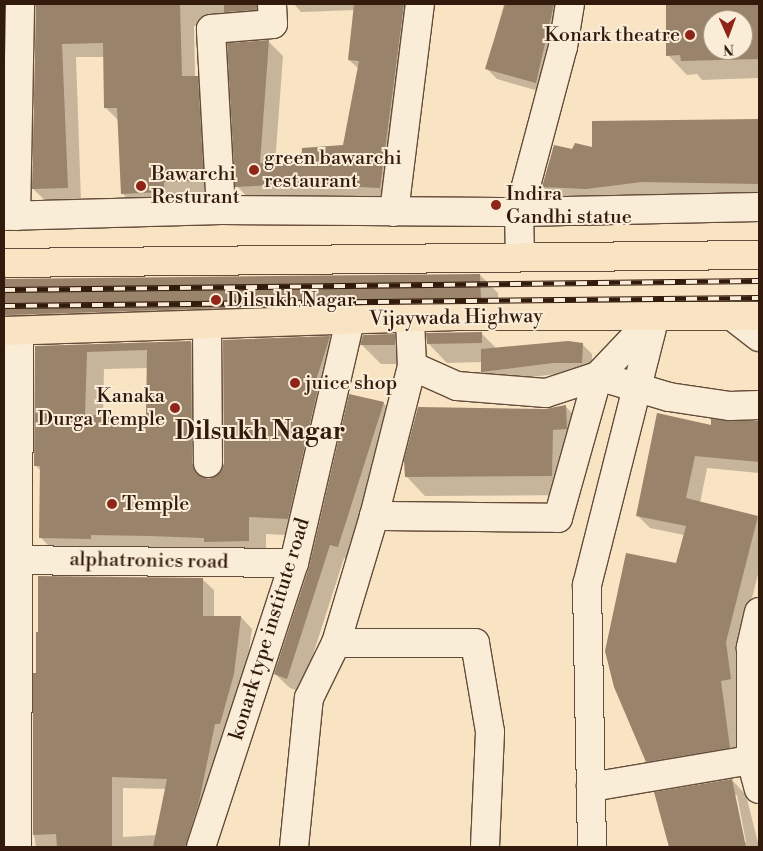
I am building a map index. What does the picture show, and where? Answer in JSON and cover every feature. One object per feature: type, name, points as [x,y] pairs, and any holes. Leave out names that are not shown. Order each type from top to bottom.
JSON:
[{"type":"highway","points":[[4,263],[759,255]]},
{"type":"highway","name":"Vijaywada Highway","points":[[11,331],[464,316],[759,316]]},
{"type":"street","points":[[20,4],[10,216],[220,210],[518,212],[759,207]]},
{"type":"street","points":[[220,210],[211,29],[274,24],[272,4]]},
{"type":"street","points":[[394,212],[420,4]]},
{"type":"street","points":[[520,257],[518,212],[563,47],[570,4]]},
{"type":"street","points":[[374,516],[558,518],[598,376],[655,316]]},
{"type":"street","points":[[592,847],[587,585],[655,316]]},
{"type":"street","points":[[732,316],[759,337]]},
{"type":"street","points":[[294,847],[309,698],[336,643],[374,516],[412,366],[410,319]]},
{"type":"street","name":"konark type institute road","points":[[201,847],[294,563],[350,320]]},
{"type":"street","points":[[207,325],[208,463]]},
{"type":"street","points":[[11,331],[12,560],[17,847]]},
{"type":"street","points":[[412,366],[457,386],[546,393],[598,376],[678,398],[730,406],[759,405]]},
{"type":"street","name":"alphatronics road","points":[[12,560],[294,563]]},
{"type":"street","points":[[759,612],[755,648],[751,760],[759,789]]},
{"type":"street","points":[[336,643],[475,643],[490,732],[485,847]]},
{"type":"street","points":[[591,787],[751,760]]},
{"type":"building","points":[[36,4],[180,4],[182,76],[198,76],[204,181],[164,182],[164,192],[121,194],[117,108],[104,108],[103,43],[62,44],[68,188],[32,189]]},
{"type":"building","points":[[224,4],[257,4],[257,10],[224,12]]},
{"type":"building","points":[[354,4],[404,4],[380,188],[297,184],[235,187],[227,43],[269,40],[260,163],[301,164],[302,148],[343,145],[359,61],[348,60]]},
{"type":"building","points":[[505,4],[554,4],[536,83],[485,69]]},
{"type":"building","name":"Konark theatre","points":[[666,4],[759,4],[759,59],[753,59],[753,10],[703,10],[703,60],[720,60],[681,61],[680,55],[666,56]]},
{"type":"building","points":[[759,119],[759,184],[642,182],[586,189],[542,187],[554,145],[572,149],[575,143],[592,147],[592,121]]},
{"type":"building","points":[[480,274],[481,300],[4,315],[4,279]]},
{"type":"building","points":[[482,332],[482,343],[427,344],[426,333]]},
{"type":"building","points":[[395,334],[395,345],[360,345],[363,335]]},
{"type":"building","points":[[330,336],[314,387],[318,388],[288,519],[249,517],[249,541],[204,542],[204,538],[91,535],[91,539],[39,538],[40,466],[34,466],[35,346],[191,341],[192,463],[200,476],[209,479],[221,471],[224,463],[223,340]],"holes":[[[147,350],[146,416],[85,415],[87,352]]]},
{"type":"building","points":[[568,341],[583,343],[582,363],[553,363],[481,372],[481,349]]},
{"type":"building","points":[[349,394],[384,402],[338,547],[330,545],[287,679],[274,674],[309,567]]},
{"type":"building","points":[[566,405],[567,429],[553,430],[552,476],[405,477],[404,460],[418,407],[545,409]]},
{"type":"building","points":[[657,413],[711,425],[711,419],[759,421],[759,462],[695,456],[686,498],[758,516],[726,642],[731,679],[721,681],[730,748],[646,762],[614,687],[605,651],[626,553],[676,563],[686,526],[636,516]]},
{"type":"building","points":[[38,576],[203,578],[203,616],[241,616],[234,674],[220,724],[215,724],[199,802],[185,847],[153,847],[167,779],[112,777],[112,847],[57,847],[56,834],[33,835],[33,673],[36,673]]},
{"type":"building","points":[[732,779],[746,847],[669,847],[654,792]]},
{"type":"railway","points":[[4,290],[759,281]]},
{"type":"railway","points":[[4,306],[759,298]]},
{"type":"place","name":"Konark theatre","points":[[690,35]]},
{"type":"place","name":"green bawarchi restaurant","points":[[254,170]]},
{"type":"place","name":"Bawarchi Resturant","points":[[141,186]]},
{"type":"place","name":"Indira Gandhi statue","points":[[496,205]]},
{"type":"place","name":"Dilsukh Nagar","points":[[216,300]]},
{"type":"place","name":"juice shop","points":[[295,383]]},
{"type":"place","name":"Kanaka Durga Temple","points":[[175,408]]},
{"type":"place","name":"Temple","points":[[112,504]]},
{"type":"district","name":"Dilsukh Nagar","points":[[260,432]]}]
